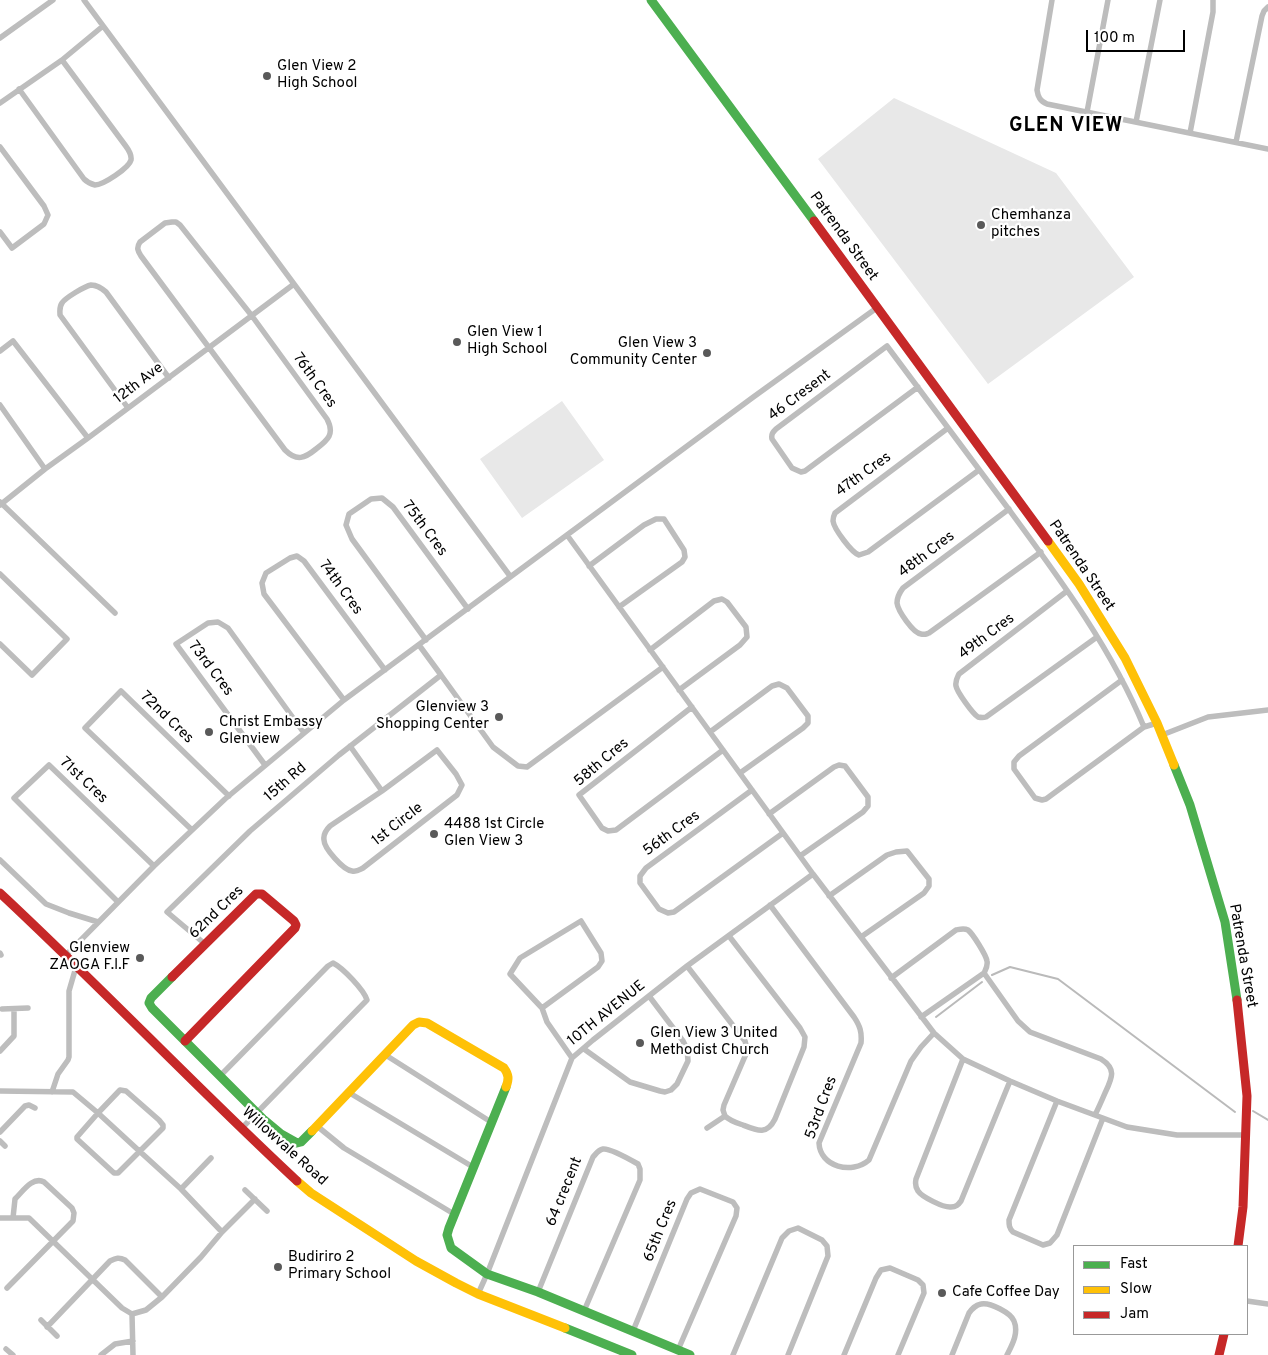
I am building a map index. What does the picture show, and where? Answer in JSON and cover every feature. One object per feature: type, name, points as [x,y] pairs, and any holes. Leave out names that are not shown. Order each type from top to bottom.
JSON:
[{"type":"street","points":[[0,38],[53,0]]},
{"type":"street","points":[[84,0],[510,576]]},
{"type":"street","name":"Patrenda Street","points":[[652,0],[1079,584],[1141,689],[1157,723],[1190,806],[1225,922],[1238,1009],[1246,1096],[1243,1208],[1238,1245]]},
{"type":"street","points":[[1052,0],[1037,90],[1042,102],[1268,149]]},
{"type":"street","points":[[1087,112],[1108,0]]},
{"type":"street","points":[[1136,122],[1160,0]]},
{"type":"street","points":[[1190,133],[1213,12],[1213,0]]},
{"type":"street","points":[[1236,142],[1262,16],[1268,7]]},
{"type":"street","points":[[0,103],[62,60],[103,26]]},
{"type":"street","points":[[19,89],[84,179],[95,185],[108,180],[126,167],[130,162],[131,156],[62,60]]},
{"type":"street","points":[[0,147],[44,206],[48,215],[44,224],[12,248],[0,232]]},
{"type":"street","name":"76th Cres","points":[[176,222],[180,225],[252,316],[327,419],[330,425],[329,438],[306,456],[296,457],[290,455],[210,347],[138,250],[140,242],[165,223],[176,222]]},
{"type":"street","name":"12th Ave","points":[[0,503],[294,284]]},
{"type":"street","points":[[128,408],[60,315],[63,301],[87,286],[101,288],[106,292],[169,378]]},
{"type":"street","points":[[66,955],[154,866],[229,796],[344,700],[738,408],[878,307]]},
{"type":"street","points":[[0,351],[13,341],[88,438]]},
{"type":"street","name":"46 Cresent","points":[[887,346],[918,387],[805,471],[801,472],[792,468],[772,439],[771,436],[776,429],[887,346]]},
{"type":"street","points":[[918,387],[1040,552],[1098,637],[1135,705],[1144,727]]},
{"type":"street","points":[[0,405],[45,469]]},
{"type":"street","name":"47th Cres","points":[[948,428],[835,513],[834,526],[852,551],[859,555],[868,552],[979,470]]},
{"type":"street","name":"75th Cres","points":[[426,640],[352,539],[346,525],[349,514],[371,499],[382,498],[392,507],[468,609]]},
{"type":"street","points":[[0,503],[115,614]]},
{"type":"street","name":"48th Cres","points":[[1009,509],[903,588],[899,593],[898,607],[914,630],[924,635],[929,633],[1040,552]]},
{"type":"street","points":[[589,566],[644,524],[656,519],[664,519],[684,550],[685,557],[682,562],[619,607]]},
{"type":"street","points":[[567,535],[813,874],[921,1017],[934,1033],[963,1059],[1010,1082],[1127,1127],[1177,1135],[1245,1135]]},
{"type":"street","name":"74th Cres","points":[[344,700],[264,594],[262,583],[266,573],[290,558],[297,556],[304,561],[385,670]]},
{"type":"street","points":[[0,574],[67,639],[32,675],[0,644]]},
{"type":"street","name":"49th Cres","points":[[1067,591],[959,674],[956,678],[956,683],[959,692],[975,715],[986,717],[1098,637]]},
{"type":"street","points":[[650,650],[714,602],[722,599],[727,602],[742,621],[746,628],[747,637],[740,645],[679,690]]},
{"type":"street","name":"73rd Cres","points":[[265,765],[176,644],[208,623],[218,622],[228,628],[304,734]]},
{"type":"street","points":[[419,645],[494,747],[518,766],[527,766],[663,667]]},
{"type":"street","name":"15th Rd","points":[[205,944],[167,912],[250,831],[350,746],[441,675]]},
{"type":"street","points":[[1122,680],[1019,756],[1014,762],[1014,769],[1035,798],[1046,799],[1144,727],[1157,723]]},
{"type":"street","points":[[710,732],[772,686],[779,684],[787,688],[808,716],[808,723],[803,728],[740,773]]},
{"type":"street","name":"72nd Cres","points":[[192,830],[85,728],[121,692],[229,796]]},
{"type":"street","name":"58th Cres","points":[[692,707],[579,795],[602,828],[608,832],[616,830],[723,750]]},
{"type":"street","points":[[1162,735],[1208,717],[1268,710]]},
{"type":"street","points":[[350,746],[382,791]]},
{"type":"street","name":"1st Circle","points":[[437,750],[456,774],[462,785],[457,795],[371,862],[357,871],[350,871],[340,864],[324,844],[325,832],[330,826],[382,791],[437,750]]},
{"type":"street","name":"71st Cres","points":[[118,902],[14,798],[49,764],[154,866]]},
{"type":"street","points":[[770,814],[839,765],[845,766],[868,797],[868,806],[863,812],[800,856]]},
{"type":"street","name":"56th Cres","points":[[752,790],[646,868],[640,876],[640,882],[659,909],[668,913],[674,912],[783,833]]},
{"type":"street","points":[[830,896],[887,855],[896,852],[907,851],[929,878],[930,886],[924,893],[861,937]]},
{"type":"street","points":[[0,860],[46,904],[98,922]]},
{"type":"street","name":"10TH AVENUE","points":[[478,1294],[572,1058],[687,966],[813,874]]},
{"type":"street","name":"Willowvale Road","points":[[0,893],[66,955],[242,1129],[311,1193],[416,1261],[456,1283],[478,1294],[632,1355]]},
{"type":"street","name":"62nd Cres","points":[[256,894],[264,896],[294,921],[296,925],[185,1041],[152,1008],[149,1003],[151,998],[256,894]]},
{"type":"street","name":"53rd Cres","points":[[770,905],[854,1017],[861,1031],[861,1043],[819,1143],[822,1156],[828,1161],[847,1168],[861,1166],[869,1160],[911,1061],[934,1033]]},
{"type":"street","points":[[542,1008],[598,967],[602,962],[600,952],[581,921],[520,958],[510,974],[542,1008],[547,1022],[572,1058]]},
{"type":"street","points":[[892,978],[952,933],[962,928],[967,929],[971,933],[987,961],[984,973],[921,1017]]},
{"type":"street","points":[[687,966],[742,1037],[746,1045],[746,1054],[724,1105],[724,1116],[757,1131],[769,1128],[775,1119],[804,1047],[805,1037],[729,936]]},
{"type":"street","points":[[220,1076],[325,968],[334,964],[339,966],[364,994],[366,1000],[242,1129]]},
{"type":"street","points":[[52,1092],[58,1074],[69,1057],[69,991],[76,966]]},
{"type":"street","points":[[984,973],[1018,1021],[1030,1032],[1106,1062],[1110,1068],[1112,1078],[1096,1115]]},
{"type":"street","points":[[584,1049],[630,1082],[665,1092],[671,1090],[677,1084],[685,1068],[688,1060],[687,1048],[649,996]]},
{"type":"street","points":[[2,1009],[28,1008]]},
{"type":"street","points":[[0,1051],[14,1036],[14,1009]]},
{"type":"street","points":[[185,1041],[257,1113],[285,1137],[297,1143],[301,1142],[317,1126],[413,1025],[420,1022],[426,1023],[504,1068],[508,1073],[509,1080],[454,1214],[447,1235],[451,1248],[460,1257],[487,1274],[538,1292],[690,1355]]},
{"type":"street","points":[[384,1054],[491,1122]]},
{"type":"street","points":[[963,1059],[916,1179],[915,1185],[917,1190],[930,1200],[950,1208],[958,1205],[961,1201],[1010,1082]]},
{"type":"street","points":[[122,1089],[159,1120],[163,1128],[138,1150],[118,1173],[112,1173],[77,1139],[78,1135],[98,1113],[122,1089]]},
{"type":"street","points":[[0,1091],[72,1092],[98,1113],[180,1189],[222,1232]]},
{"type":"street","points":[[0,1132],[25,1106],[32,1106],[30,1092]]},
{"type":"street","points":[[348,1092],[473,1167]]},
{"type":"street","points":[[1057,1101],[1009,1220],[1010,1228],[1013,1232],[1043,1245],[1050,1243],[1057,1235],[1103,1118]]},
{"type":"street","points":[[707,1128],[724,1116]]},
{"type":"street","points":[[317,1126],[344,1148],[454,1214]]},
{"type":"street","points":[[0,1141],[5,1146]]},
{"type":"street","name":"64 crecent","points":[[538,1292],[593,1157],[596,1152],[602,1149],[607,1150],[638,1164],[640,1180],[584,1311]]},
{"type":"street","points":[[180,1189],[211,1158]]},
{"type":"street","points":[[7,1288],[72,1221],[74,1213],[72,1208],[44,1182],[35,1180],[15,1199],[13,1218]]},
{"type":"street","name":"65th Cres","points":[[633,1331],[691,1193],[700,1189],[733,1202],[737,1208],[736,1216],[678,1350]]},
{"type":"street","points":[[245,1190],[267,1211]]},
{"type":"street","points":[[0,1218],[29,1218],[122,1308],[132,1314],[146,1310],[162,1297],[255,1199]]},
{"type":"street","points":[[733,1355],[782,1238],[789,1231],[798,1228],[822,1240],[827,1246],[828,1256],[788,1355]]},
{"type":"street","points":[[47,1327],[115,1258],[124,1260],[162,1297]]},
{"type":"street","points":[[844,1355],[876,1278],[881,1270],[890,1268],[918,1280],[923,1285],[924,1292],[898,1355]]},
{"type":"street","points":[[1248,1301],[1268,1304]]},
{"type":"street","points":[[952,1355],[968,1313],[973,1308],[982,1304],[987,1304],[1006,1312],[1014,1321],[1016,1333],[1007,1355]]},
{"type":"street","points":[[132,1314],[133,1355]]},
{"type":"street","points":[[41,1320],[57,1336]]},
{"type":"street","points":[[1219,1355],[1224,1335]]},
{"type":"street","points":[[102,1355],[115,1344],[133,1341]]},
{"type":"street","points":[[6,1349],[13,1355]]},
{"type":"shaded area","name":"Chemhanza pitches","points":[[894,98],[1056,173],[1134,277],[988,384],[818,159]]},
{"type":"shaded area","points":[[562,401],[604,460],[522,518],[480,459]]},
{"type":"waterway","points":[[992,975],[1010,967],[1058,979],[1235,1112]]},
{"type":"waterway","points":[[936,1017],[982,982]]},
{"type":"waterway","points":[[1253,1111],[1268,1120]]},
{"type":"traffic: fast","points":[[651,0],[814,221]]},
{"type":"traffic: fast","points":[[1174,765],[1190,805],[1225,922],[1237,1000]]},
{"type":"traffic: fast","points":[[172,977],[151,998],[149,1003],[152,1008],[263,1119],[281,1134],[297,1143],[301,1142],[312,1131]]},
{"type":"traffic: fast","points":[[506,1087],[449,1228],[447,1235],[451,1248],[487,1274],[538,1292],[690,1355]]},
{"type":"traffic: fast","points":[[565,1328],[632,1355]]},
{"type":"traffic: slow","points":[[1048,541],[1079,584],[1125,658],[1157,723],[1174,765]]},
{"type":"traffic: slow","points":[[312,1131],[413,1025],[419,1022],[427,1023],[504,1068],[508,1077],[506,1087]]},
{"type":"traffic: slow","points":[[297,1181],[311,1193],[416,1261],[456,1283],[478,1294],[565,1328]]},
{"type":"traffic: jam","points":[[814,221],[1048,541]]},
{"type":"traffic: jam","points":[[0,893],[297,1181]]},
{"type":"traffic: jam","points":[[172,977],[256,894],[262,894],[294,921],[296,925],[185,1041]]},
{"type":"traffic: jam","points":[[1237,1000],[1247,1096],[1243,1207],[1238,1245]]},
{"type":"traffic: jam","points":[[1219,1355],[1224,1335]]},
{"type":"place","name":"Glen View 2 High School","points":[[267,76]]},
{"type":"place","name":"Chemhanza pitches","points":[[981,225]]},
{"type":"place","name":"Glen View 1 High School","points":[[457,342]]},
{"type":"place","name":"Glen View 3 Community Center","points":[[707,353]]},
{"type":"place","name":"Glenview 3 Shopping Center","points":[[499,717]]},
{"type":"place","name":"Christ Embassy Glenview","points":[[209,732]]},
{"type":"place","name":"4488 1st Circle Glen View 3","points":[[434,834]]},
{"type":"place","name":"Glenview ZAOGA F.I.F","points":[[140,958]]},
{"type":"place","name":"Glen View 3 United Methodist Church","points":[[640,1043]]},
{"type":"place","name":"Budiriro 2 Primary School","points":[[278,1267]]},
{"type":"place","name":"Cafe Coffee Day","points":[[942,1293]]},
{"type":"district","name":"GLEN VIEW","points":[[1066,127]]}]
